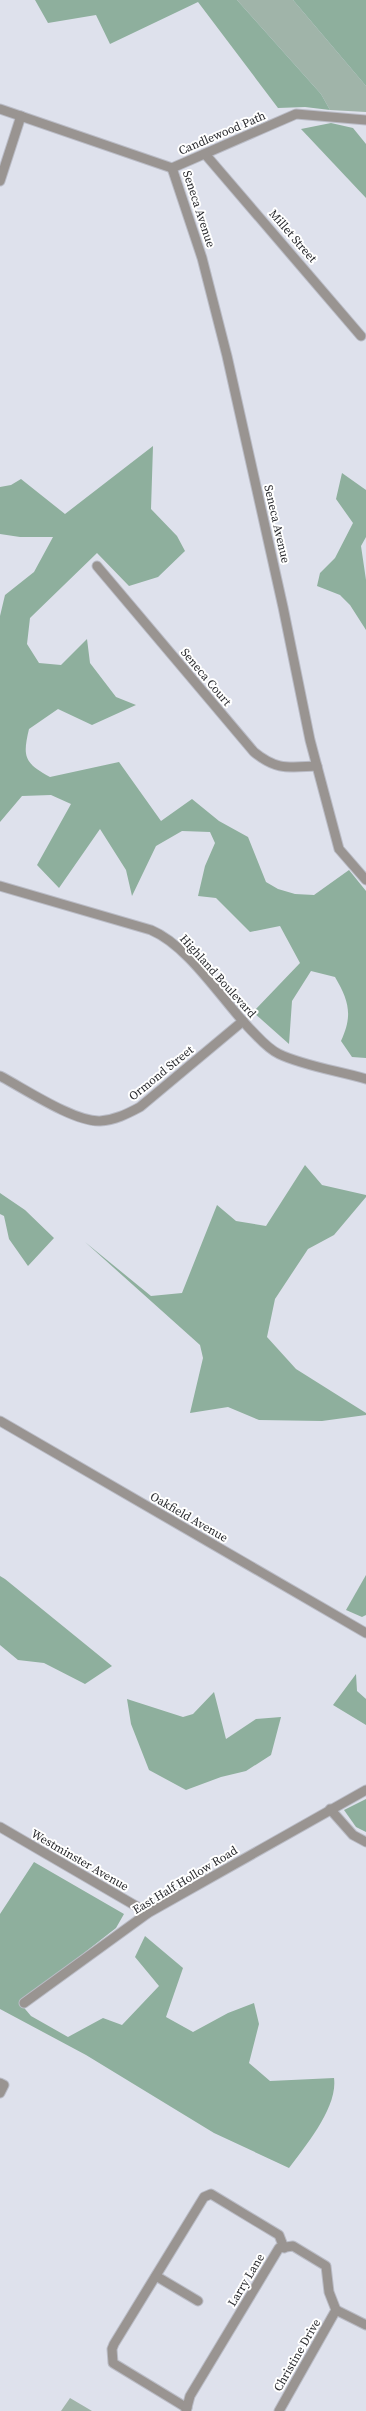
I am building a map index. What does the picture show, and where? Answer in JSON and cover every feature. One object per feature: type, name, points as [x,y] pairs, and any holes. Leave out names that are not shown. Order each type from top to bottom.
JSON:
[{"type":"street","name":"Candlewood Path","points":[[0,109],[172,168],[296,114],[366,120]]},
{"type":"street","points":[[0,181],[21,116]]},
{"type":"street","name":"Millet Street","points":[[205,154],[361,336]]},
{"type":"street","name":"Seneca Avenue","points":[[172,168],[202,258],[227,356],[317,766],[339,849],[366,880]]},
{"type":"street","name":"Seneca Court","points":[[97,566],[254,752],[269,764],[284,767],[317,766]]},
{"type":"street","name":"Highland Boulevard","points":[[0,886],[151,930],[165,936],[181,950],[263,1042],[278,1053],[366,1079]]},
{"type":"street","name":"Ormond Street","points":[[0,1076],[81,1119],[100,1121],[121,1117],[140,1107],[243,1021]]},
{"type":"street","name":"Oakfield Avenue","points":[[0,1421],[366,1633]]},
{"type":"street","name":"East Half Hollow Road","points":[[24,2003],[148,1913],[366,1790]]},
{"type":"street","points":[[330,1809],[353,1835],[366,1842]]},
{"type":"street","name":"Westminster Avenue","points":[[0,1827],[148,1913]]},
{"type":"street","points":[[0,2083],[4,2085],[0,2092]]},
{"type":"street","points":[[186,2410],[113,2363],[112,2358],[114,2344],[204,2197],[208,2195],[211,2194],[279,2235],[284,2248],[293,2246],[326,2266],[330,2292],[336,2310],[366,2325]]},
{"type":"street","name":"Larry Lane","points":[[186,2410],[190,2396],[268,2266],[279,2248],[284,2248]]},
{"type":"street","points":[[156,2276],[198,2300]]},
{"type":"street","name":"Christine Drive","points":[[279,2411],[336,2310]]},
{"type":"green space","points":[[35,0],[237,0],[321,94],[330,110],[305,107],[278,108],[198,2],[110,44],[96,15],[48,23]]},
{"type":"green space","points":[[237,0],[293,0],[366,86],[366,112],[330,110],[321,94]]},
{"type":"green space","points":[[293,0],[366,0],[366,86]]},
{"type":"green space","points":[[331,123],[353,128],[366,144],[366,198],[301,129]]},
{"type":"green space","points":[[153,446],[151,509],[177,536],[185,551],[158,577],[129,586],[97,553],[30,618],[27,644],[39,663],[61,665],[87,639],[90,663],[116,697],[136,705],[92,725],[58,709],[29,729],[26,747],[28,759],[35,768],[50,777],[119,762],[161,821],[192,799],[219,821],[248,837],[266,882],[278,889],[295,894],[314,895],[349,870],[366,891],[366,1058],[352,1057],[341,1041],[347,1023],[348,1008],[344,993],[335,977],[311,971],[292,1001],[289,1044],[253,1012],[300,963],[280,926],[250,932],[216,898],[198,896],[205,866],[215,843],[210,832],[182,831],[156,846],[132,896],[126,870],[100,829],[59,888],[37,865],[71,804],[51,795],[22,796],[0,822],[0,616],[5,595],[34,572],[53,537],[20,537],[0,534],[0,487],[11,485],[21,479],[65,514]]},
{"type":"green space","points":[[342,473],[366,490],[366,537],[361,546],[366,580],[366,630],[350,605],[340,595],[317,586],[320,573],[335,558],[353,523],[336,499]]},
{"type":"green space","points":[[305,1165],[322,1185],[366,1195],[366,1197],[334,1235],[308,1249],[275,1299],[267,1337],[296,1369],[366,1413],[366,1415],[322,1421],[259,1420],[228,1407],[190,1413],[203,1358],[200,1345],[85,1242],[151,1296],[182,1293],[217,1205],[236,1221],[266,1226]]},
{"type":"green space","points":[[0,1193],[25,1210],[54,1238],[28,1266],[9,1239],[4,1216],[0,1214]]},
{"type":"green space","points":[[366,1575],[366,1615],[362,1617],[346,1610]]},
{"type":"green space","points":[[0,1576],[112,1666],[85,1684],[44,1663],[18,1660],[0,1645]]},
{"type":"green space","points":[[356,1674],[357,1691],[366,1699],[366,1725],[333,1705]]},
{"type":"green space","points":[[214,1692],[226,1739],[256,1719],[281,1717],[271,1755],[246,1771],[221,1777],[186,1790],[149,1770],[131,1724],[127,1699],[183,1717],[193,1714]]},
{"type":"green space","points":[[366,1799],[366,1832],[356,1827],[344,1810]]},
{"type":"green space","points":[[34,1862],[124,1914],[116,1928],[20,2003],[31,2016],[68,2037],[103,2018],[122,2025],[159,1986],[135,1957],[145,1936],[183,1968],[166,2017],[193,2032],[228,2013],[254,2003],[259,2024],[249,2063],[270,2081],[334,2078],[334,2089],[326,2113],[312,2137],[289,2168],[214,2133],[86,2055],[0,2009],[0,1914]]},
{"type":"green space","points":[[70,2398],[92,2411],[61,2411]]}]
